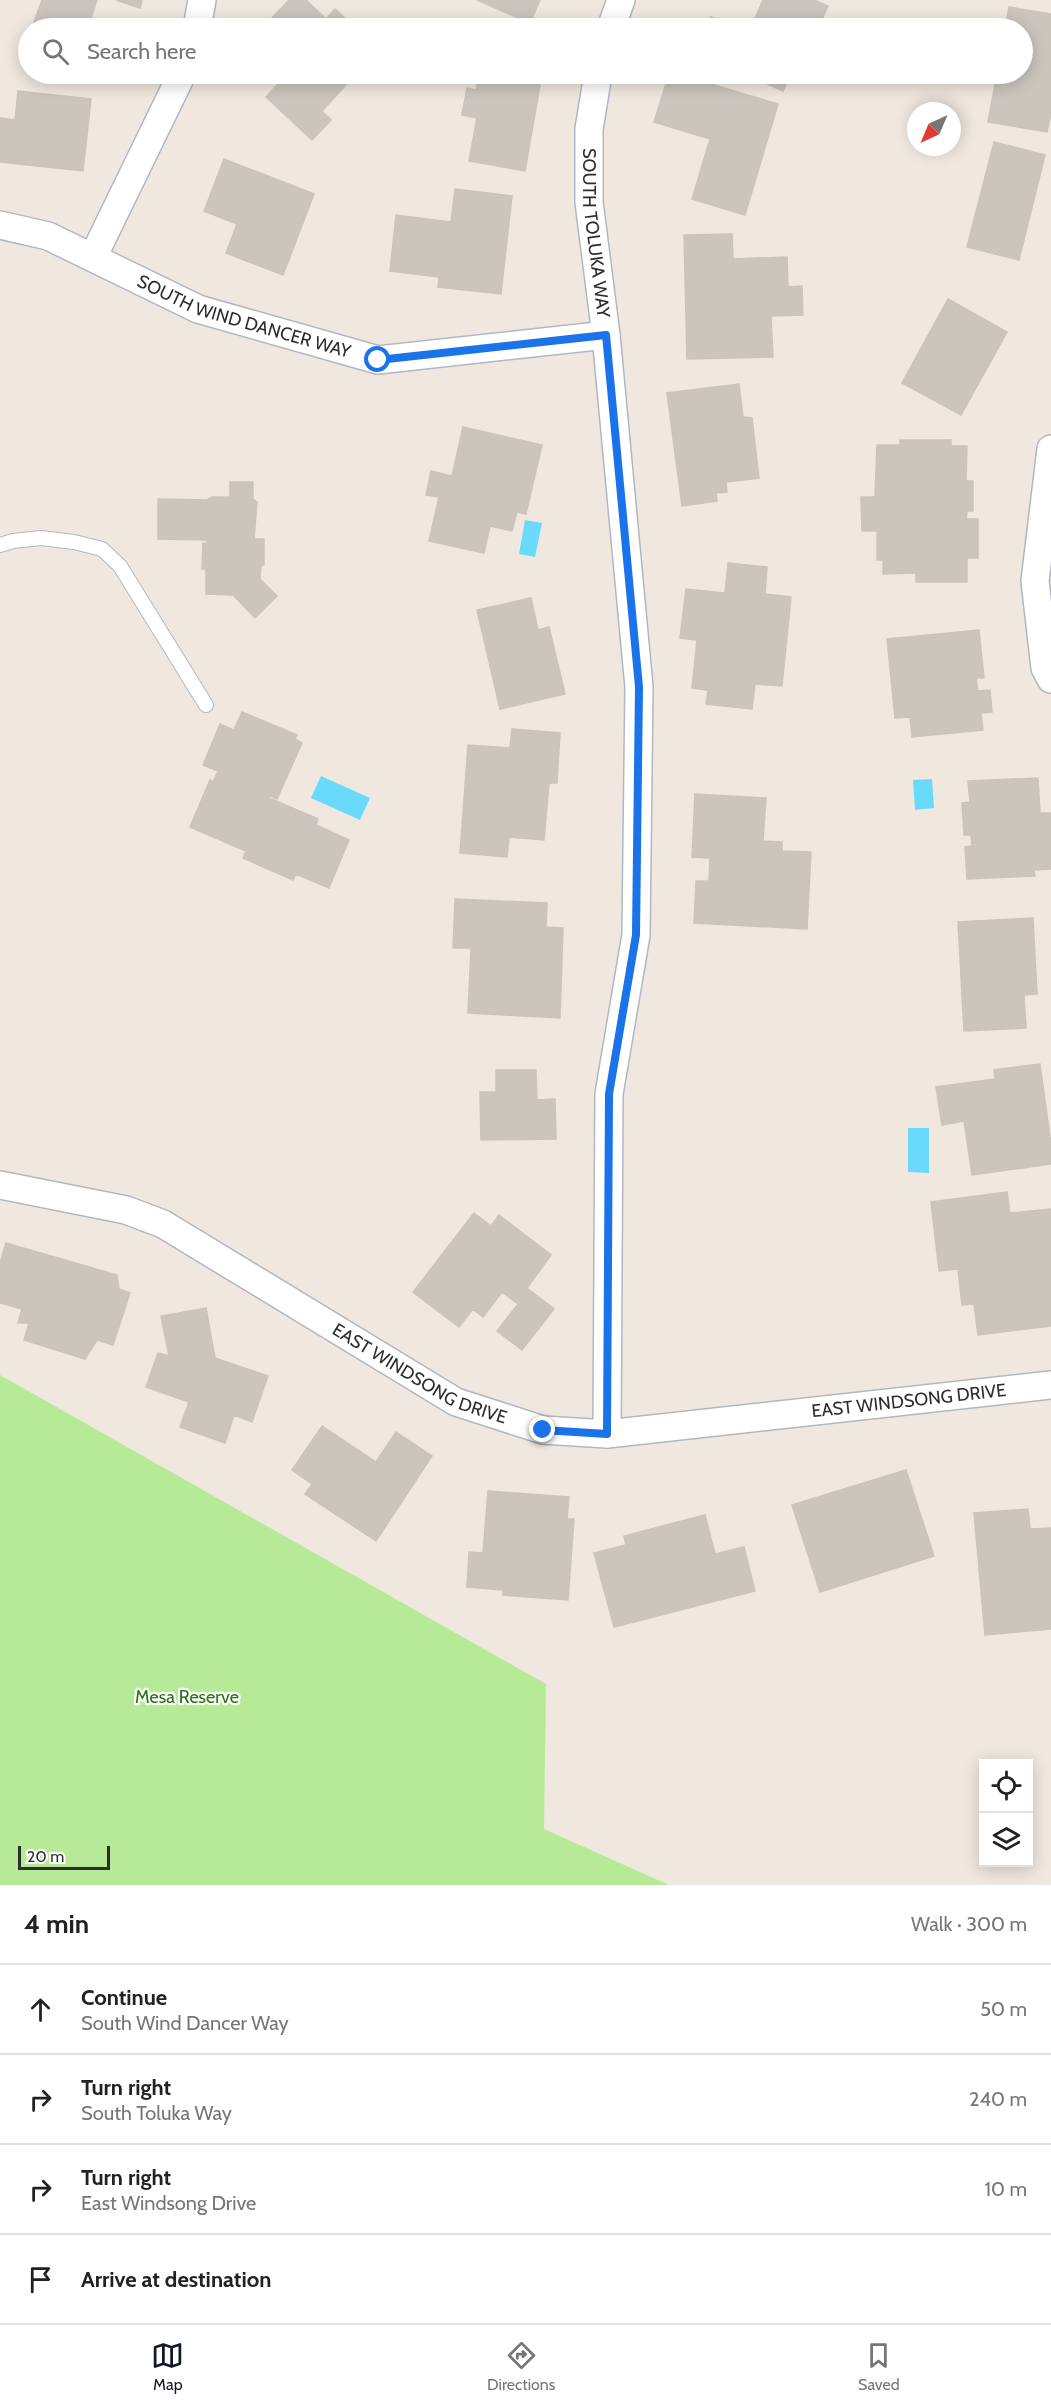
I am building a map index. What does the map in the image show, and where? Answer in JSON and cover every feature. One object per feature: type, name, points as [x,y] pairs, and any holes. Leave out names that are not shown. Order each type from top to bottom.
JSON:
[{"type":"street","points":[[199,18],[202,0]]},
{"type":"street","points":[[615,18],[621,0]]},
{"type":"street","points":[[93,257],[177,84]]},
{"type":"street","name":"SOUTH TOLUKA WAY","points":[[596,84],[589,129],[587,165],[589,202],[606,335],[639,687],[636,935],[609,1094],[607,1434]]},
{"type":"street","name":"SOUTH WIND DANCER WAY","points":[[0,225],[48,236],[198,309],[378,360],[606,335]]},
{"type":"street","points":[[1051,449],[1035,580],[1046,668],[1051,679]]},
{"type":"street","name":"EAST WINDSONG DRIVE","points":[[0,1185],[126,1210],[163,1224],[456,1402],[543,1430],[607,1434],[1051,1385]]},
{"type":"lane","points":[[0,545],[41,538],[102,549],[120,566],[206,705]]},
{"type":"green space","name":"Mesa Reserve","points":[[0,1375],[546,1684],[544,1829],[669,1885],[0,1885]]},
{"type":"water","points":[[525,520],[542,523],[535,557],[519,554]]},
{"type":"water","points":[[321,776],[370,798],[360,820],[311,798]]},
{"type":"water","points":[[932,779],[934,808],[915,810],[913,780]]},
{"type":"water","points":[[908,1128],[929,1128],[929,1173],[908,1172]]},
{"type":"building","points":[[42,0],[97,0],[91,18],[36,18]]},
{"type":"building","points":[[116,0],[142,0],[140,8]]},
{"type":"building","points":[[289,0],[306,0],[325,18],[272,18]]},
{"type":"building","points":[[477,0],[540,0],[532,18],[518,18]]},
{"type":"building","points":[[763,0],[814,0],[828,6],[823,18],[755,18]]},
{"type":"building","points":[[1009,7],[1051,14],[1051,113],[1047,132],[988,122],[995,84],[1033,84],[1033,18],[1007,18]]},
{"type":"building","points":[[335,9],[345,18],[327,18]]},
{"type":"building","points":[[278,84],[347,84],[322,111],[331,120],[312,140],[266,97]]},
{"type":"building","points":[[477,84],[540,84],[525,171],[469,161],[477,118],[462,115],[467,88],[476,90]]},
{"type":"building","points":[[666,84],[711,84],[778,104],[745,215],[692,199],[710,139],[654,122]]},
{"type":"building","points":[[767,84],[786,84],[783,91]]},
{"type":"building","points":[[18,91],[91,99],[83,171],[0,162],[0,118],[15,120]]},
{"type":"building","points":[[994,142],[1045,155],[1019,260],[967,247]]},
{"type":"building","points":[[224,159],[314,194],[283,275],[226,253],[237,224],[204,211]]},
{"type":"building","points":[[455,189],[512,196],[501,294],[438,287],[439,277],[390,271],[396,215],[451,222]]},
{"type":"building","points":[[732,234],[733,259],[787,257],[788,287],[802,286],[803,315],[771,316],[773,357],[687,359],[684,235]]},
{"type":"building","points":[[948,299],[1007,332],[961,415],[902,383]]},
{"type":"building","points":[[739,384],[743,417],[752,418],[759,478],[726,482],[727,492],[716,493],[717,501],[682,506],[667,393]]},
{"type":"building","points":[[463,427],[542,445],[526,514],[517,512],[512,531],[490,526],[484,553],[429,541],[439,497],[426,495],[431,471],[452,476]]},
{"type":"building","points":[[900,440],[951,440],[951,446],[967,446],[966,481],[973,481],[973,511],[967,511],[966,519],[978,519],[978,558],[967,558],[967,582],[916,582],[916,573],[883,574],[883,560],[877,560],[877,531],[862,531],[861,497],[875,497],[877,445],[900,445]]},
{"type":"building","points":[[230,482],[253,482],[253,499],[257,502],[254,539],[264,539],[264,565],[261,565],[260,579],[277,596],[255,618],[233,595],[206,594],[206,569],[202,569],[203,543],[207,544],[207,540],[158,539],[158,499],[207,500],[212,497],[230,497]]},
{"type":"building","points":[[728,563],[767,567],[765,594],[791,597],[782,686],[755,684],[752,709],[706,704],[708,690],[692,688],[697,640],[680,638],[686,589],[725,593]]},
{"type":"building","points":[[531,598],[538,630],[549,627],[565,694],[500,709],[477,610]]},
{"type":"building","points":[[979,630],[984,678],[976,678],[978,691],[990,690],[992,712],[981,713],[983,730],[912,737],[910,717],[895,718],[887,639]]},
{"type":"building","points":[[242,712],[297,735],[295,739],[302,743],[277,799],[270,796],[269,798],[318,819],[316,825],[349,840],[329,888],[296,874],[293,880],[243,858],[246,851],[190,827],[210,780],[213,782],[218,771],[203,765],[220,724],[234,730]]},
{"type":"building","points":[[512,729],[560,733],[557,783],[549,783],[544,840],[509,837],[507,857],[460,853],[468,745],[510,748]]},
{"type":"building","points":[[1038,778],[1040,813],[1051,813],[1051,869],[1034,870],[1035,876],[967,879],[965,847],[972,846],[971,835],[964,835],[962,803],[970,802],[968,781]]},
{"type":"building","points":[[695,794],[766,798],[763,841],[782,842],[782,851],[811,852],[807,929],[694,923],[696,881],[709,881],[710,858],[692,857]]},
{"type":"building","points":[[455,899],[547,903],[546,927],[563,928],[560,1018],[468,1013],[471,948],[453,948]]},
{"type":"building","points":[[1033,918],[1037,994],[1024,995],[1026,1028],[964,1031],[958,922]]},
{"type":"building","points":[[1040,1064],[1051,1144],[1051,1164],[972,1175],[964,1121],[942,1125],[936,1087],[995,1079],[994,1070]]},
{"type":"building","points":[[496,1070],[536,1070],[537,1100],[555,1099],[556,1139],[481,1140],[480,1092],[496,1092]]},
{"type":"building","points":[[1007,1192],[1010,1213],[1051,1209],[1051,1326],[978,1335],[974,1304],[962,1305],[958,1269],[939,1271],[931,1202]]},
{"type":"building","points":[[474,1213],[491,1226],[499,1215],[551,1255],[527,1288],[554,1309],[522,1350],[497,1331],[518,1304],[502,1292],[483,1317],[473,1309],[459,1327],[413,1292]]},
{"type":"building","points":[[6,1243],[117,1275],[119,1289],[130,1293],[113,1345],[97,1340],[85,1359],[24,1340],[29,1323],[18,1323],[22,1309],[0,1303],[0,1263]]},
{"type":"building","points":[[206,1308],[215,1358],[268,1376],[252,1422],[234,1415],[225,1443],[180,1427],[189,1402],[146,1387],[158,1353],[169,1356],[161,1316]]},
{"type":"building","points":[[322,1426],[376,1462],[396,1432],[432,1456],[376,1541],[305,1494],[312,1484],[292,1470]]},
{"type":"building","points":[[906,1470],[934,1556],[820,1592],[792,1505]]},
{"type":"building","points":[[488,1491],[569,1497],[567,1519],[574,1519],[568,1600],[503,1595],[503,1590],[467,1587],[469,1552],[483,1553]]},
{"type":"building","points":[[1028,1509],[1030,1529],[1051,1528],[1051,1629],[985,1635],[974,1513]]},
{"type":"building","points":[[705,1515],[715,1554],[744,1547],[755,1591],[614,1627],[594,1553],[626,1545],[624,1536]]},
{"type":"route","points":[[378,360],[606,335],[639,687],[636,935],[609,1094],[607,1434],[543,1430]]}]
